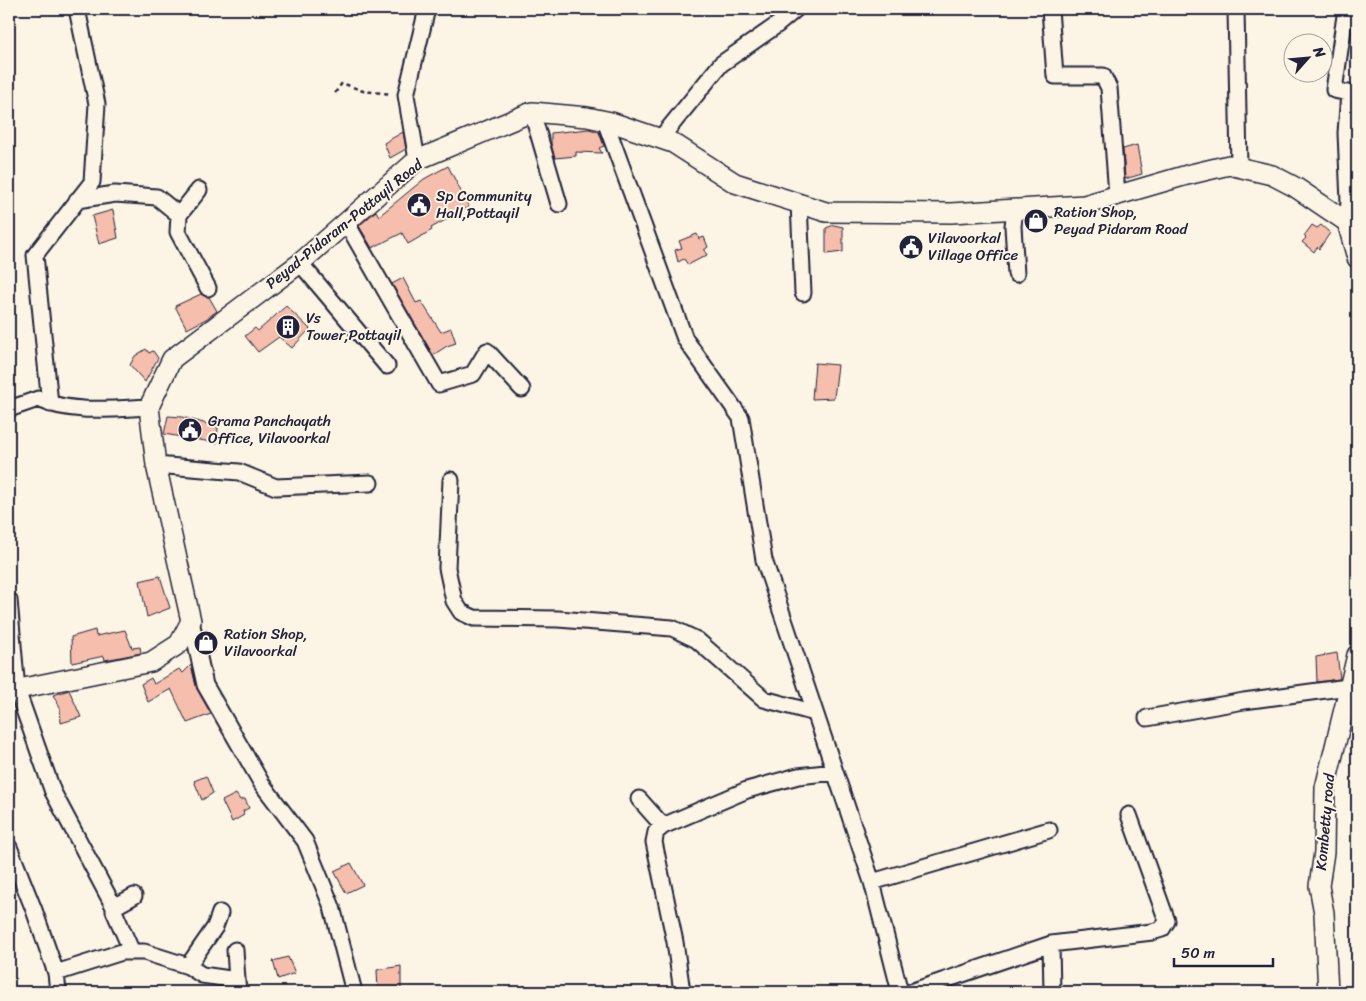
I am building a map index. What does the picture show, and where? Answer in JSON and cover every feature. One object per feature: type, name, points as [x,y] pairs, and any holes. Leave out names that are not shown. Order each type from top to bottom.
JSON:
[{"type":"street","points":[[50,404],[35,255],[92,182],[97,104],[77,9]]},
{"type":"street","points":[[417,160],[406,95],[427,9]]},
{"type":"street","points":[[660,139],[721,64],[796,9]]},
{"type":"street","points":[[1050,9],[1056,76],[1103,76],[1109,88],[1117,195]]},
{"type":"street","points":[[1236,9],[1239,167]]},
{"type":"street","points":[[1346,9],[1334,90],[1353,94],[1346,133],[1349,202],[1347,222],[1357,258]]},
{"type":"street","points":[[532,112],[559,204]]},
{"type":"street","name":"Peyad-Pidaram-Pottayil Road","points":[[149,407],[172,359],[300,263],[417,160],[532,112],[587,117],[673,143],[735,183],[826,212],[951,213],[1084,205],[1229,165],[1272,175],[1295,187],[1347,222]]},
{"type":"street","points":[[605,121],[685,339],[741,418],[764,560],[872,882],[900,992]]},
{"type":"street","points":[[199,190],[179,215],[178,232],[208,288]]},
{"type":"street","points":[[78,200],[115,194],[157,197],[179,215]]},
{"type":"street","points":[[799,203],[803,293]]},
{"type":"street","points":[[1015,209],[1013,226],[1016,274]]},
{"type":"street","points":[[346,222],[439,384],[473,374],[487,351],[522,389]]},
{"type":"street","points":[[300,263],[387,366]]},
{"type":"street","points":[[9,409],[38,399],[50,404],[97,410],[149,407],[156,465],[205,685],[262,784],[304,842],[332,907],[354,992]]},
{"type":"street","points":[[156,465],[239,472],[276,487],[370,483]]},
{"type":"street","points":[[451,480],[447,568],[454,601],[461,612],[474,618],[558,619],[672,628],[697,640],[764,699],[815,713]]},
{"type":"street","points":[[9,600],[13,690],[53,792],[114,907],[114,914],[132,952]]},
{"type":"street","points":[[13,690],[151,662],[179,644],[191,621]]},
{"type":"street","name":"Kombetty road","points":[[1328,992],[1324,913],[1319,886],[1324,852],[1325,788],[1357,654]]},
{"type":"street","points":[[1147,718],[1244,701],[1348,687]]},
{"type":"street","points":[[682,992],[675,942],[654,842],[656,832],[663,826],[747,790],[798,776],[835,772]]},
{"type":"street","points":[[639,799],[663,826]]},
{"type":"street","points":[[910,992],[1051,944],[1152,932],[1162,929],[1167,921],[1130,815]]},
{"type":"street","points":[[872,882],[1049,830]]},
{"type":"street","points":[[9,847],[56,973],[58,992]]},
{"type":"street","points":[[114,907],[134,896]]},
{"type":"street","points":[[188,966],[215,927],[220,913]]},
{"type":"street","points":[[1051,944],[1052,992]]},
{"type":"street","points":[[56,973],[122,952],[144,952],[188,966],[202,974],[237,986],[235,950]]},
{"type":"path","points":[[335,93],[342,83],[363,91],[406,95]]},
{"type":"building","points":[[589,129],[599,132],[604,146],[599,148],[602,153],[576,152],[576,156],[555,158],[551,144],[551,133]]},
{"type":"building","points":[[403,132],[406,149],[390,158],[384,143]]},
{"type":"building","points":[[1137,145],[1142,174],[1125,179],[1123,149]]},
{"type":"building","points":[[448,166],[469,207],[431,228],[432,230],[408,244],[402,233],[372,248],[359,226],[376,211],[379,216],[424,179]]},
{"type":"building","points":[[113,210],[118,238],[99,244],[92,216]]},
{"type":"building","points":[[834,225],[843,227],[843,252],[826,254],[826,228]]},
{"type":"building","points":[[1312,225],[1317,228],[1321,225],[1330,233],[1319,249],[1317,247],[1314,252],[1302,242]]},
{"type":"building","points":[[697,234],[699,239],[704,237],[708,247],[704,250],[707,255],[688,265],[684,259],[678,262],[675,250],[682,248],[679,241]]},
{"type":"building","points":[[403,278],[416,303],[421,301],[441,332],[451,328],[456,343],[447,346],[433,355],[392,284]]},
{"type":"building","points":[[201,294],[209,297],[217,311],[187,329],[175,306]]},
{"type":"building","name":"Vs Tower,Pottayil","points":[[286,306],[310,329],[292,348],[279,337],[258,352],[245,336],[255,328],[258,331]]},
{"type":"building","points":[[146,349],[149,353],[153,351],[158,358],[145,382],[130,365],[135,356]]},
{"type":"building","points":[[815,363],[838,365],[834,398],[812,399]]},
{"type":"building","name":"Grama Panchayath Office, Vilavoorkal","points":[[168,416],[182,417],[218,427],[217,443],[164,434]]},
{"type":"building","points":[[160,576],[170,608],[147,617],[140,581]]},
{"type":"building","points":[[95,630],[96,636],[125,630],[132,648],[140,647],[141,653],[105,660],[104,656],[72,663],[71,637]]},
{"type":"building","points":[[207,630],[215,651],[208,654],[203,632]]},
{"type":"building","points":[[1337,653],[1340,679],[1317,682],[1316,657]]},
{"type":"building","points":[[191,665],[197,689],[211,714],[187,723],[171,689],[148,702],[141,684],[151,678],[154,684],[179,669],[183,673]]},
{"type":"building","points":[[69,690],[81,717],[61,723],[60,708],[53,695]]},
{"type":"building","points":[[206,776],[213,793],[202,800],[194,781]]},
{"type":"building","points":[[236,794],[240,800],[245,799],[249,808],[243,811],[244,815],[232,822],[222,801]]},
{"type":"building","points":[[351,863],[363,885],[346,893],[334,871]]},
{"type":"building","points":[[288,957],[295,973],[278,979],[273,961]]},
{"type":"building","points":[[401,966],[401,992],[378,992],[377,970]]},
{"type":"place","name":"Sp Community Hall,Pottayil","points":[[419,205]]},
{"type":"place","name":"Ration Shop, Peyad Pidaram Road","points":[[1036,221]]},
{"type":"place","name":"Vilavoorkal Village Office","points":[[911,247]]},
{"type":"place","name":"Vs Tower,Pottayil","points":[[288,327]]},
{"type":"place","name":"Grama Panchayath Office, Vilavoorkal","points":[[190,430]]},
{"type":"place","name":"Ration Shop, Vilavoorkal","points":[[206,643]]}]
